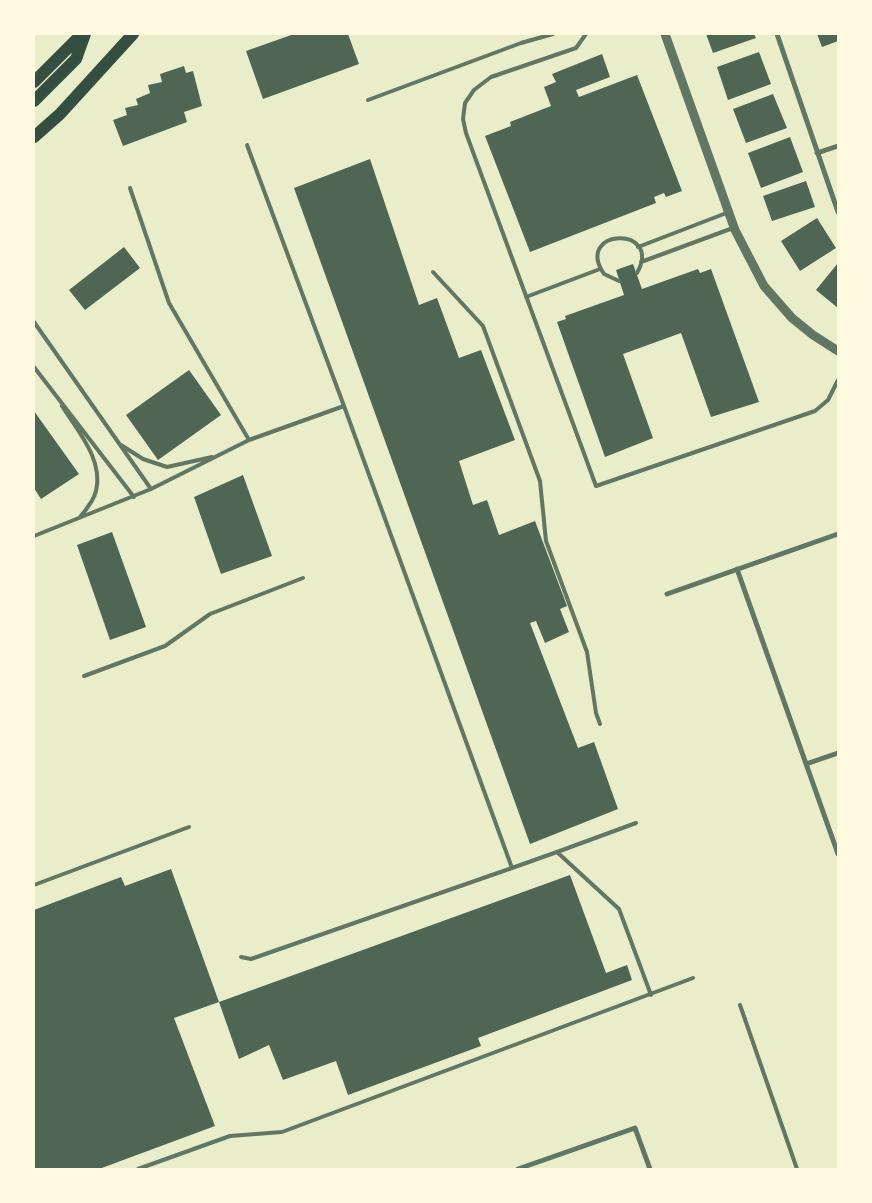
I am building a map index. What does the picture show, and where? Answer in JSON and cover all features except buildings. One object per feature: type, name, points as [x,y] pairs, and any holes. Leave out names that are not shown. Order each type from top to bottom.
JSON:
[{"type":"main road","points":[[34,82],[84,34]]},
{"type":"main road","points":[[34,100],[76,60],[84,34]]},
{"type":"main road","points":[[34,137],[60,114],[133,34]]},
{"type":"street","points":[[665,34],[734,227],[764,286],[792,318],[812,335],[838,351]]},
{"type":"street","points":[[777,34],[838,212]]},
{"type":"street","points":[[817,153],[838,146]]},
{"type":"street","points":[[667,594],[838,534]]},
{"type":"street","points":[[737,569],[838,854]]},
{"type":"street","points":[[806,764],[838,753]]},
{"type":"street","points":[[518,1169],[635,1128],[650,1169]]},
{"type":"lane","points":[[368,100],[521,43],[553,34]]},
{"type":"lane","points":[[586,34],[576,48],[492,76],[474,90],[465,103],[463,119],[466,133],[596,486],[815,411],[828,400],[838,380]]},
{"type":"lane","points":[[247,145],[512,868]]},
{"type":"lane","points":[[130,188],[168,303],[249,440]]},
{"type":"lane","points":[[638,247],[729,212]]},
{"type":"lane","points":[[641,262],[734,227]]},
{"type":"lane","points":[[619,281],[610,278],[600,269],[598,254],[606,242],[612,238],[627,238],[638,247],[641,262],[637,273]]},
{"type":"lane","points":[[526,297],[600,269]]},
{"type":"lane","points":[[433,272],[482,326],[540,481],[546,541],[587,652],[596,713],[600,724]]},
{"type":"lane","points":[[34,322],[151,489]]},
{"type":"lane","points":[[34,367],[134,496]]},
{"type":"lane","points":[[52,389],[94,456],[98,476],[96,492],[80,518]]},
{"type":"lane","points":[[34,536],[151,489],[249,440],[344,406]]},
{"type":"lane","points":[[119,443],[143,459],[167,467],[217,456]]},
{"type":"lane","points":[[84,676],[165,646],[210,614],[303,578]]},
{"type":"lane","points":[[241,957],[251,960],[636,823]]},
{"type":"lane","points":[[34,886],[189,827]]},
{"type":"lane","points":[[557,852],[618,909],[651,995]]},
{"type":"lane","points":[[138,1169],[230,1136],[282,1132],[693,978]]},
{"type":"lane","points":[[740,1005],[796,1169]]}]
